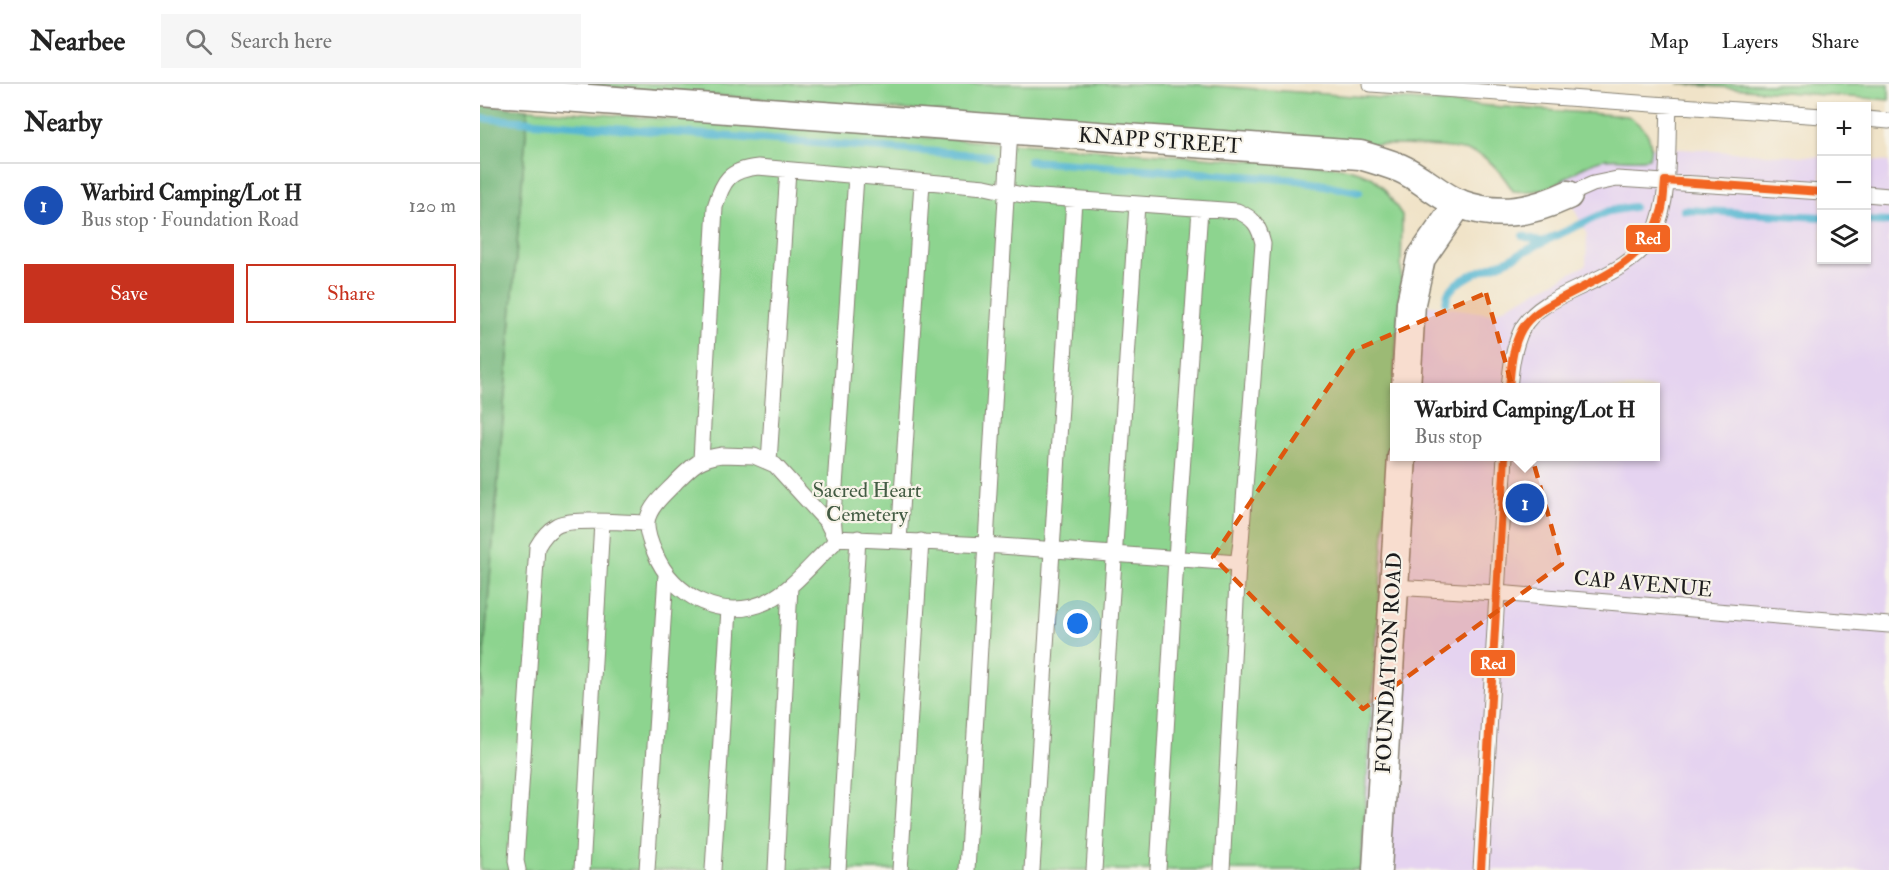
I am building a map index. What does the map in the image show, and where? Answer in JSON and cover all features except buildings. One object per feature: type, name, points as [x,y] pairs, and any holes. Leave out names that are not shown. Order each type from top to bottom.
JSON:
[{"type":"street","name":"KNAPP STREET","points":[[480,91],[1360,155],[1401,169],[1460,204],[1498,212],[1523,212],[1544,206],[1568,195]]},
{"type":"street","points":[[1406,383],[1411,303],[1420,258],[1460,204]]},
{"type":"street","name":"FOUNDATION ROAD","points":[[1377,870],[1402,461]]},
{"type":"lane","points":[[1371,84],[1817,116]]},
{"type":"lane","points":[[1509,383],[1512,358],[1523,328],[1538,311],[1619,268],[1639,253],[1654,233],[1662,209],[1669,105]]},
{"type":"lane","points":[[1871,119],[1889,121]]},
{"type":"lane","points":[[967,870],[1010,129]]},
{"type":"lane","points":[[701,459],[715,207],[725,180],[733,173],[745,168],[758,167],[985,187],[1027,196],[1237,211],[1256,222],[1263,243],[1238,563],[1222,870]]},
{"type":"lane","points":[[769,462],[788,170]]},
{"type":"lane","points":[[835,538],[827,522],[775,465],[754,456],[723,455],[701,459],[651,510],[647,523],[652,546],[661,569],[679,589],[696,601],[729,609],[766,602],[790,586],[833,544],[835,538],[833,516],[856,176]]},
{"type":"lane","name":"KNAPP STREET","points":[[1568,195],[1593,184],[1617,179],[1817,192]]},
{"type":"lane","points":[[899,541],[922,182]]},
{"type":"lane","points":[[1871,194],[1889,196]]},
{"type":"lane","points":[[1032,870],[1074,199]]},
{"type":"lane","points":[[1094,870],[1137,204]]},
{"type":"lane","points":[[1158,870],[1200,209]]},
{"type":"lane","points":[[1481,870],[1504,461]]},
{"type":"lane","points":[[518,870],[516,861],[537,547],[544,535],[558,524],[570,521],[647,523]]},
{"type":"lane","points":[[582,870],[602,522]]},
{"type":"lane","points":[[835,538],[986,545],[1238,563]]},
{"type":"lane","points":[[838,870],[858,538]]},
{"type":"lane","points":[[900,870],[921,541]]},
{"type":"lane","points":[[647,870],[666,574]]},
{"type":"lane","points":[[776,870],[790,586]]},
{"type":"lane","name":"CAP AVENUE","points":[[1393,587],[1497,593],[1889,625]]},
{"type":"lane","points":[[713,870],[729,609]]},
{"type":"highlighted area","points":[[1486,293],[1562,564],[1363,709],[1213,557],[1353,351]]},
{"type":"shaded area","points":[[1541,141],[1817,157],[1817,264],[1871,264],[1871,160],[1889,162],[1889,870],[1361,870],[1390,448],[1390,461],[1660,461],[1660,383],[1394,383],[1400,303],[1424,304],[1492,314],[1586,265],[1587,235]]},
{"type":"green space","points":[[557,84],[1188,84],[1628,116],[1647,133],[1650,150],[1649,158],[1603,159],[1546,188],[1534,191],[1513,191],[1499,172],[1482,156],[1443,147],[1365,144]]},
{"type":"green space","points":[[1678,84],[1889,84],[1889,100]]},
{"type":"green space","points":[[480,105],[528,109],[480,702]]},
{"type":"green space","name":"Sacred Heart Cemetery","points":[[528,109],[1341,167],[1373,178],[1385,190],[1402,215],[1401,278],[1394,383],[1390,383],[1390,441],[1361,870],[480,870],[480,702]]},
{"type":"waterway","points":[[480,118],[989,156]]},
{"type":"waterway","points":[[1030,161],[1299,180],[1359,192]]},
{"type":"waterway","points":[[1523,236],[1543,242],[1609,211],[1633,207]]},
{"type":"waterway","points":[[1684,210],[1817,217]]},
{"type":"waterway","points":[[1871,221],[1889,222]]},
{"type":"waterway","points":[[1446,302],[1448,293],[1456,284],[1543,242]]},
{"type":"transit line","name":"Red","points":[[1509,383],[1514,350],[1525,324],[1543,309],[1606,275],[1634,255],[1656,227],[1662,209],[1665,181],[1817,192]]},
{"type":"transit line","name":"Red","points":[[1481,870],[1505,461]]},
{"type":"place","name":"Warbird Camping/Lot H","points":[[1525,503]]}]
